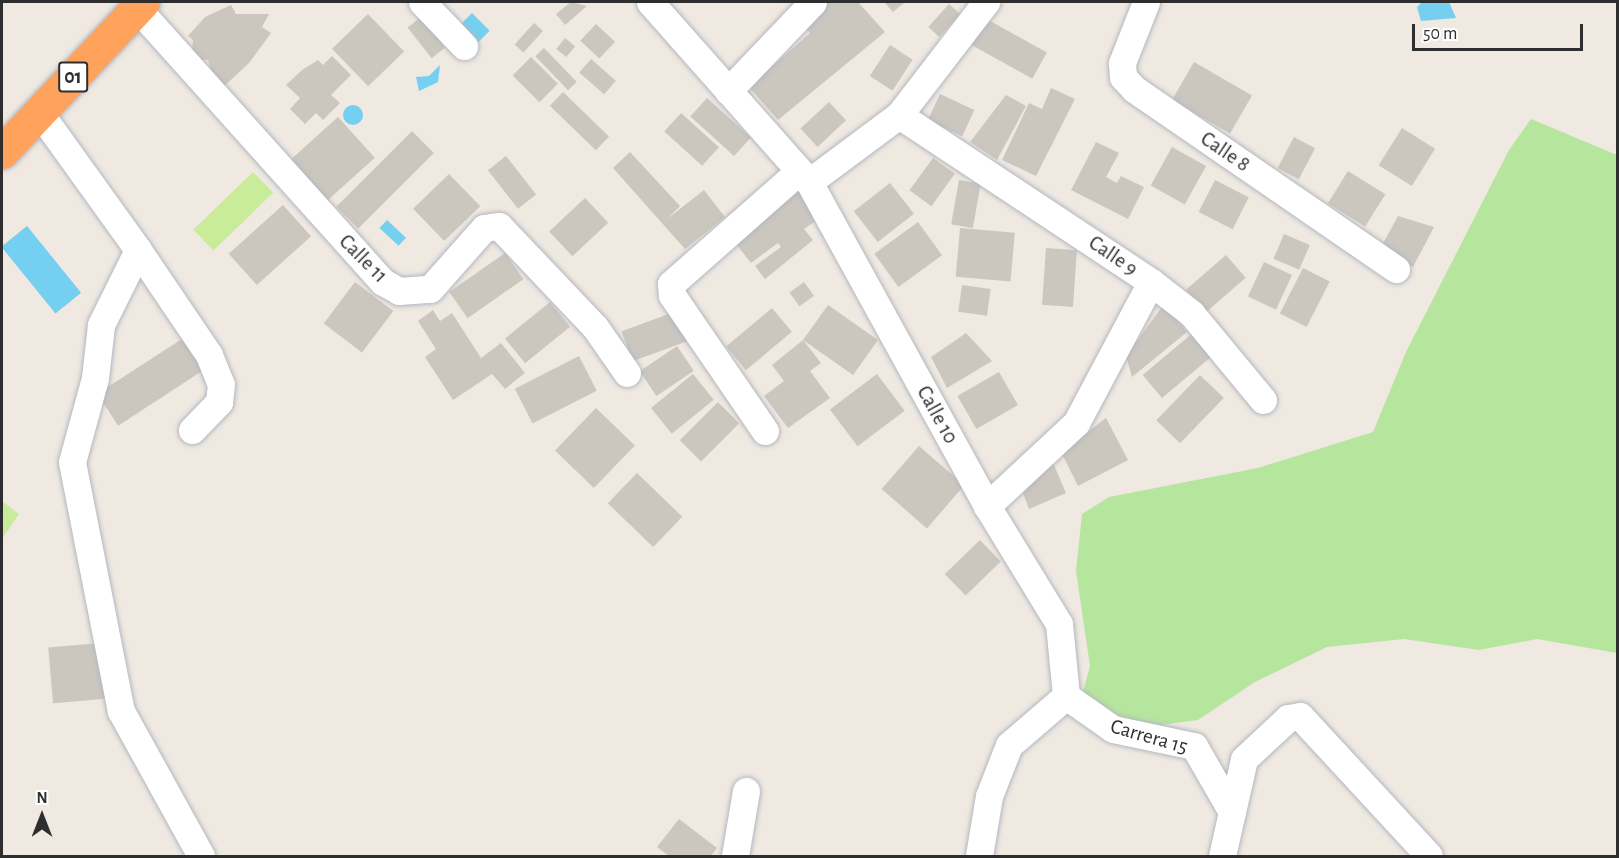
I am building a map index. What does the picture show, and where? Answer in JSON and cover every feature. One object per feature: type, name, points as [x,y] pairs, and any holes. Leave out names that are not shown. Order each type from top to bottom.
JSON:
[{"type":"highway","name":"01","points":[[2,152],[140,5]]},
{"type":"street","points":[[422,2],[464,46]]},
{"type":"street","name":"Calle 10","points":[[650,2],[804,177],[987,506],[1059,624],[1066,696]]},
{"type":"street","points":[[728,91],[813,2]]},
{"type":"street","points":[[765,431],[672,295],[671,284],[804,177],[898,115],[986,2]]},
{"type":"street","name":"Calle 8","points":[[1146,2],[1122,63],[1123,77],[1134,89],[1396,269]]},
{"type":"street","name":"Calle 11","points":[[140,5],[383,282],[399,291],[430,289],[484,228],[499,226],[595,327],[627,373]]},
{"type":"street","points":[[39,112],[138,250],[209,355],[221,384],[219,402],[192,430]]},
{"type":"street","name":"Calle 9","points":[[898,115],[1152,282],[1076,423],[987,506]]},
{"type":"street","points":[[138,250],[101,325],[95,378],[72,462],[98,575],[121,711],[201,856]]},
{"type":"street","points":[[1152,282],[1191,313],[1263,400]]},
{"type":"street","points":[[979,856],[989,796],[1009,745],[1066,696]]},
{"type":"street","name":"Carrera 15","points":[[1066,696],[1113,729],[1194,746],[1232,812]]},
{"type":"street","points":[[1222,856],[1244,759],[1288,718],[1300,716],[1429,856]]},
{"type":"street","points":[[1194,746],[1244,759]]},
{"type":"street","points":[[735,856],[746,791]]},
{"type":"green space","points":[[1531,119],[1617,155],[1617,653],[1537,639],[1479,650],[1404,639],[1327,647],[1255,682],[1198,720],[1145,727],[1080,703],[1090,666],[1076,571],[1082,514],[1109,497],[1258,468],[1373,432],[1406,352],[1509,150]]},
{"type":"green space","points":[[253,172],[273,193],[213,251],[193,230]]},
{"type":"green space","points":[[2,501],[19,514],[2,539]]},
{"type":"water","points":[[1422,2],[1449,2],[1456,18],[1421,21],[1417,7]]},
{"type":"water","points":[[472,13],[490,31],[477,43],[459,26]]},
{"type":"water","points":[[440,65],[438,82],[419,91],[416,77],[429,76]]},
{"type":"water","points":[[353,105],[360,108],[363,115],[360,122],[353,125],[346,122],[343,115],[346,108]]},
{"type":"water","points":[[387,220],[406,238],[399,246],[379,228]]},
{"type":"water","points":[[27,226],[81,293],[55,314],[2,248]]},
{"type":"building","points":[[571,2],[587,6],[565,25],[556,14]]},
{"type":"building","points":[[828,2],[858,2],[885,32],[778,120],[749,87],[810,33],[802,24]]},
{"type":"building","points":[[884,2],[905,2],[893,12]]},
{"type":"building","points":[[949,4],[960,14],[939,37],[928,27]]},
{"type":"building","points":[[231,5],[236,14],[269,14],[262,27],[271,33],[249,63],[218,92],[208,60],[191,59],[193,40],[188,36],[205,17]]},
{"type":"building","points":[[368,14],[404,51],[368,86],[332,49]]},
{"type":"building","points":[[421,17],[445,48],[432,58],[408,27]]},
{"type":"building","points":[[983,17],[1047,52],[1032,79],[968,43]]},
{"type":"building","points":[[534,23],[543,31],[524,53],[515,45]]},
{"type":"building","points":[[596,24],[615,42],[599,59],[580,41]]},
{"type":"building","points":[[565,38],[575,46],[566,57],[556,49]]},
{"type":"building","points":[[890,45],[913,60],[892,91],[870,76]]},
{"type":"building","points":[[544,48],[577,82],[568,90],[535,56]]},
{"type":"building","points":[[332,56],[351,75],[331,95],[340,103],[323,120],[316,113],[305,124],[290,109],[300,98],[286,85],[302,70],[318,60],[323,65]]},
{"type":"building","points":[[531,57],[558,84],[539,102],[513,75]]},
{"type":"building","points":[[591,59],[616,81],[604,94],[579,73]]},
{"type":"building","points":[[1194,62],[1252,96],[1230,134],[1172,100]]},
{"type":"building","points":[[1051,88],[1075,99],[1036,176],[1002,160],[1029,103],[1042,109]]},
{"type":"building","points":[[563,92],[609,136],[596,150],[550,106]]},
{"type":"building","points":[[940,94],[974,110],[962,136],[928,120]]},
{"type":"building","points":[[1006,95],[1026,106],[997,160],[970,142]]},
{"type":"building","points":[[707,98],[751,137],[734,156],[690,117]]},
{"type":"building","points":[[829,102],[846,120],[818,147],[800,129]]},
{"type":"building","points":[[681,113],[719,147],[702,166],[664,132]]},
{"type":"building","points":[[338,117],[375,158],[326,201],[290,160]]},
{"type":"building","points":[[1402,128],[1435,149],[1412,186],[1379,165]]},
{"type":"building","points":[[412,131],[434,153],[358,229],[336,207]]},
{"type":"building","points":[[1294,137],[1315,148],[1299,179],[1278,168]]},
{"type":"building","points":[[1096,142],[1119,153],[1106,177],[1117,183],[1121,176],[1144,187],[1128,219],[1071,190]]},
{"type":"building","points":[[1172,147],[1206,166],[1185,204],[1151,185]]},
{"type":"building","points":[[630,152],[680,206],[667,219],[704,190],[725,217],[685,249],[613,168]]},
{"type":"building","points":[[506,156],[536,195],[518,209],[488,170]]},
{"type":"building","points":[[933,158],[955,174],[931,206],[909,190]]},
{"type":"building","points":[[1348,171],[1385,194],[1365,227],[1328,203]]},
{"type":"building","points":[[449,174],[480,206],[444,241],[413,209]]},
{"type":"building","points":[[959,180],[981,184],[973,228],[951,224]]},
{"type":"building","points":[[1215,180],[1249,197],[1233,229],[1199,212]]},
{"type":"building","points":[[890,183],[914,214],[878,242],[854,211]]},
{"type":"building","points":[[800,189],[821,217],[804,229],[813,240],[765,279],[755,266],[781,247],[778,243],[751,263],[733,240]]},
{"type":"building","points":[[585,198],[608,223],[572,256],[549,231]]},
{"type":"building","points":[[283,205],[311,236],[257,285],[229,254]]},
{"type":"building","points":[[1398,216],[1434,227],[1413,267],[1380,249]]},
{"type":"building","points":[[918,222],[942,255],[898,287],[874,254]]},
{"type":"building","points":[[960,228],[1015,233],[1011,282],[956,277]]},
{"type":"building","points":[[1284,234],[1310,245],[1299,270],[1273,259]]},
{"type":"building","points":[[1046,248],[1077,250],[1073,307],[1042,305]]},
{"type":"building","points":[[505,253],[523,279],[468,318],[449,292]]},
{"type":"building","points":[[1226,255],[1246,278],[1206,312],[1186,290]]},
{"type":"building","points":[[1264,262],[1292,275],[1276,310],[1248,296]]},
{"type":"building","points":[[1303,268],[1330,282],[1307,327],[1280,313]]},
{"type":"building","points":[[355,282],[393,311],[362,352],[324,324]]},
{"type":"building","points":[[804,282],[814,296],[799,306],[789,293]]},
{"type":"building","points":[[962,285],[991,289],[987,316],[958,312]]},
{"type":"building","points":[[550,302],[570,327],[525,363],[505,339]]},
{"type":"building","points":[[1164,304],[1187,332],[1132,377],[1126,356]]},
{"type":"building","points":[[828,305],[878,340],[853,375],[803,340]]},
{"type":"building","points":[[772,308],[792,332],[746,370],[726,347]]},
{"type":"building","points":[[433,310],[440,321],[452,313],[481,358],[501,343],[525,373],[505,389],[492,374],[453,400],[425,357],[436,349],[418,321]]},
{"type":"building","points":[[677,311],[688,341],[633,361],[622,331]]},
{"type":"building","points":[[1194,332],[1213,355],[1162,398],[1143,375]]},
{"type":"building","points":[[966,333],[992,361],[947,388],[931,357]]},
{"type":"building","points":[[188,335],[209,367],[118,426],[97,394]]},
{"type":"building","points":[[803,340],[821,363],[810,371],[830,398],[788,428],[764,396],[784,381],[772,365]]},
{"type":"building","points":[[677,346],[694,371],[656,396],[640,371]]},
{"type":"building","points":[[579,356],[597,391],[533,423],[515,389]]},
{"type":"building","points":[[999,372],[1018,405],[976,429],[957,396]]},
{"type":"building","points":[[693,374],[714,400],[672,434],[651,408]]},
{"type":"building","points":[[877,374],[905,411],[858,446],[830,410]]},
{"type":"building","points":[[1200,375],[1224,398],[1180,443],[1156,420]]},
{"type":"building","points":[[718,402],[739,423],[701,461],[680,440]]},
{"type":"building","points":[[596,408],[635,446],[594,488],[555,450]]},
{"type":"building","points":[[1106,418],[1128,460],[1078,486],[1061,452]]},
{"type":"building","points":[[919,446],[964,485],[927,528],[882,489]]},
{"type":"building","points":[[1051,458],[1066,493],[1029,509],[1021,488]]},
{"type":"building","points":[[637,473],[682,517],[653,547],[608,503]]},
{"type":"building","points":[[980,540],[1001,562],[966,596],[945,574]]},
{"type":"building","points":[[100,643],[105,699],[53,703],[48,648]]},
{"type":"building","points":[[679,819],[717,848],[711,856],[669,856],[657,847]]}]
